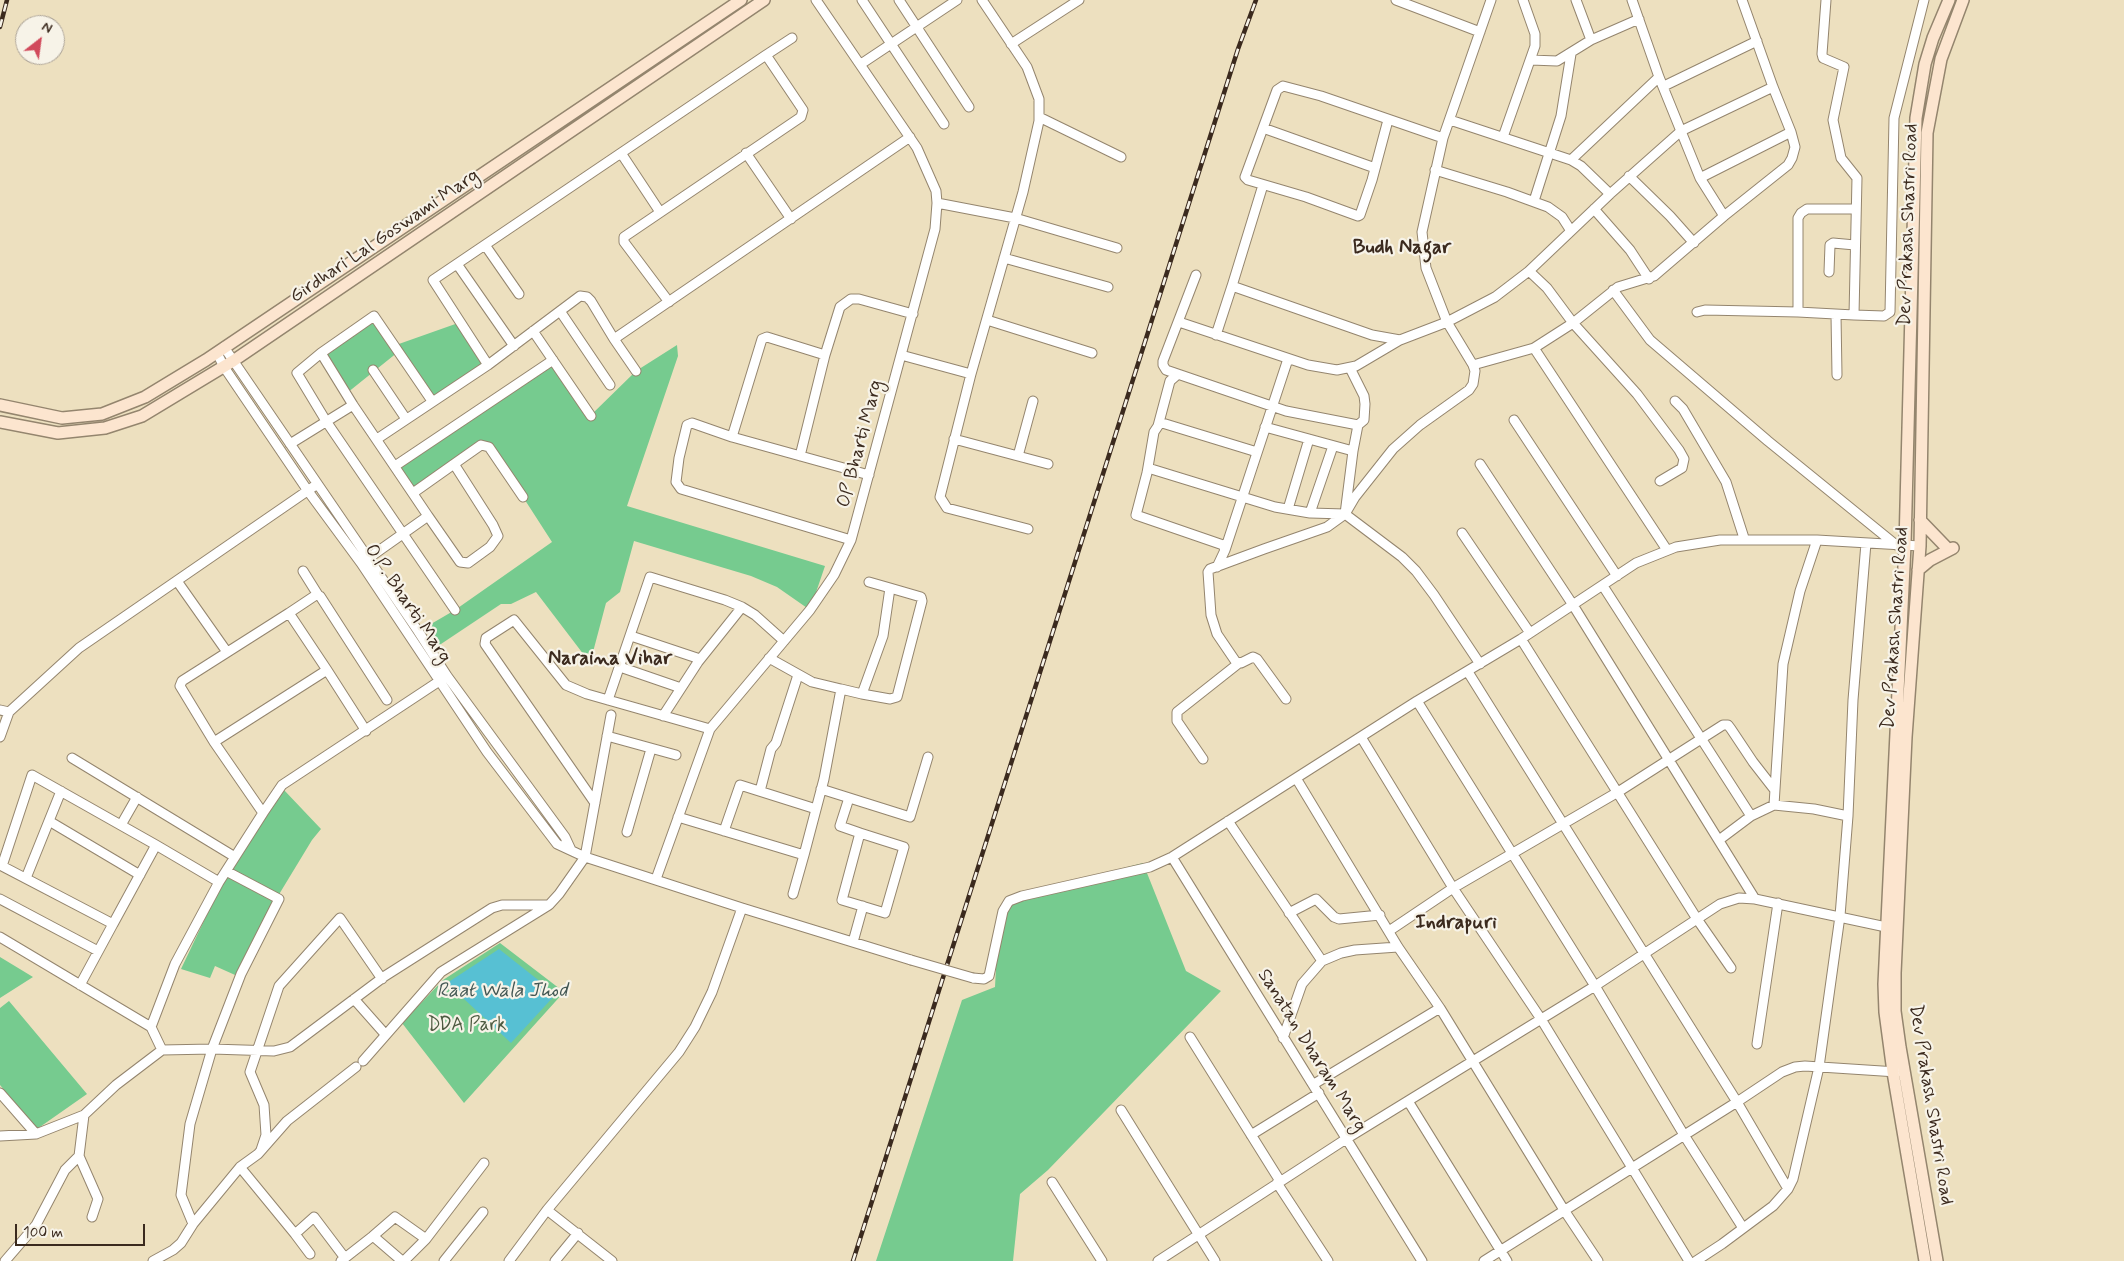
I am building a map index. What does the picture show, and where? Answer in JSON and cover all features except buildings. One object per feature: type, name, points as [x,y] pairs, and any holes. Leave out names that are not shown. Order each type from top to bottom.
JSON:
[{"type":"street","name":"Girdhari Lal Goswami Marg","points":[[0,405],[62,418],[102,414],[145,397],[220,350],[741,0]]},
{"type":"street","name":"Girdhari Lal Goswami Marg","points":[[0,422],[58,433],[105,428],[142,416],[229,364],[764,0]]},
{"type":"street","name":"OP Bharti Marg","points":[[656,879],[710,729],[810,610],[834,575],[852,540],[935,229],[936,190],[910,137],[816,0]]},
{"type":"street","points":[[862,0],[944,124]]},
{"type":"street","points":[[899,0],[918,26],[969,107]]},
{"type":"street","points":[[861,64],[957,0]]},
{"type":"street","points":[[982,0],[1027,67],[1036,87],[1039,100],[1039,117],[1015,218],[971,374],[940,497],[947,508],[1028,529]]},
{"type":"street","points":[[1012,44],[1079,0]]},
{"type":"street","points":[[1396,0],[1480,32]]},
{"type":"street","points":[[1239,663],[1233,659],[1214,628],[1207,578],[1210,569],[1327,527],[1345,514],[1393,449],[1420,425],[1469,390],[1473,384],[1475,376],[1473,365],[1447,322],[1426,268],[1422,247],[1422,232],[1444,138],[1490,0]]},
{"type":"street","points":[[1503,137],[1535,46],[1535,34],[1523,0]]},
{"type":"street","points":[[1576,0],[1591,40]]},
{"type":"street","points":[[1632,0],[1659,77],[1700,178],[1724,216]]},
{"type":"street","points":[[1473,365],[1534,348],[1573,323],[1613,290],[1624,285],[1649,279],[1673,262],[1724,216],[1788,165],[1794,154],[1791,132],[1772,87],[1742,0]]},
{"type":"street","points":[[1826,0],[1823,58],[1844,67],[1833,120],[1841,158],[1857,178],[1854,315]]},
{"type":"street","points":[[1697,312],[1705,310],[1885,316],[1890,312],[1894,118],[1924,0]]},
{"type":"street","name":"Dev Prakash Shastri Road","points":[[1937,1261],[1885,1012],[1886,926],[1916,118],[1925,64],[1933,38],[1949,0]]},
{"type":"street","name":"Dev Prakash Shastri Road","points":[[1925,1261],[1898,1072],[1895,1010],[1896,956],[1906,737],[1920,546],[1927,133],[1941,59],[1963,0]]},
{"type":"street","points":[[1531,60],[1558,61],[1591,40],[1639,19]]},
{"type":"street","points":[[488,364],[434,281],[435,277],[792,38]]},
{"type":"street","points":[[1664,86],[1757,41]]},
{"type":"street","points":[[1534,201],[1566,93],[1571,54]]},
{"type":"street","points":[[669,302],[623,239],[625,235],[801,118],[803,113],[766,56]]},
{"type":"street","points":[[1571,160],[1659,77]]},
{"type":"street","points":[[1388,120],[1375,168],[1360,215],[1358,216],[1248,180],[1245,177],[1277,90],[1283,86],[1321,96],[1444,138]]},
{"type":"street","points":[[1179,322],[1288,359],[1327,369],[1350,368],[1364,362],[1400,340],[1447,322],[1495,297],[1529,271],[1629,176],[1681,131],[1772,87]]},
{"type":"street","points":[[1039,117],[1121,156]]},
{"type":"street","points":[[1450,120],[1571,160],[1586,170],[1610,194]]},
{"type":"street","points":[[1263,128],[1375,168]]},
{"type":"street","points":[[1700,178],[1791,132]]},
{"type":"street","points":[[614,340],[910,137]]},
{"type":"street","points":[[621,153],[660,212]]},
{"type":"street","points":[[746,154],[791,219]]},
{"type":"street","points":[[1435,170],[1534,201],[1555,212],[1571,231]]},
{"type":"street","points":[[1629,176],[1670,216],[1694,243]]},
{"type":"street","points":[[1216,335],[1263,184]]},
{"type":"street","points":[[937,203],[1015,218],[1117,248]]},
{"type":"street","points":[[1594,209],[1630,250],[1649,279]]},
{"type":"street","points":[[1798,312],[1800,215],[1810,209],[1856,209]]},
{"type":"street","points":[[1828,272],[1830,245],[1833,243],[1855,245]]},
{"type":"street","points":[[485,245],[519,294]]},
{"type":"street","points":[[1004,258],[1108,287]]},
{"type":"street","points":[[457,264],[514,346]]},
{"type":"street","points":[[1529,271],[1547,288],[1573,323],[1638,394],[1679,450],[1684,459],[1682,468],[1660,481]]},
{"type":"street","points":[[1196,276],[1163,365],[1166,370],[1299,414],[1358,425]]},
{"type":"street","points":[[1232,286],[1372,335],[1400,340]]},
{"type":"street","points":[[1613,290],[1650,340],[1768,441],[1900,545]]},
{"type":"street","points":[[377,439],[514,346],[580,296],[587,297],[636,371]]},
{"type":"street","points":[[800,456],[824,355],[840,307],[844,303],[859,299],[913,314]]},
{"type":"street","points":[[560,311],[610,385]]},
{"type":"street","points":[[1836,315],[1837,375]]},
{"type":"street","points":[[432,401],[374,316],[321,352],[297,373],[326,422],[455,610]]},
{"type":"street","points":[[987,320],[1092,353]]},
{"type":"street","points":[[533,331],[591,416]]},
{"type":"street","points":[[732,437],[762,339],[767,337],[824,355]]},
{"type":"street","points":[[1534,348],[1667,550]]},
{"type":"street","points":[[220,350],[229,364]]},
{"type":"street","points":[[321,352],[353,405],[428,516],[463,562],[468,563],[490,547],[498,536],[454,464]]},
{"type":"street","points":[[901,355],[971,374]]},
{"type":"street","points":[[1217,567],[1243,498],[1288,359]]},
{"type":"street","points":[[395,466],[553,360]]},
{"type":"street","name":"O.P. Bharti Marg","points":[[229,364],[290,444],[317,484],[364,561],[443,679],[487,752],[557,844],[585,857],[742,908],[972,978],[984,979],[989,976],[1003,911],[1009,901],[1022,896],[1150,867],[1172,857]]},
{"type":"street","name":"O.P. Bharti Marg","points":[[229,364],[308,491],[364,561]]},
{"type":"street","points":[[1345,514],[1352,451],[1358,425],[1364,420],[1365,404],[1364,396],[1350,368]]},
{"type":"street","points":[[373,370],[406,419]]},
{"type":"street","points":[[1178,374],[1170,381],[1159,422],[1154,432],[1148,468],[1136,515],[1223,545],[1225,550]]},
{"type":"street","points":[[1018,456],[1033,401]]},
{"type":"street","points":[[1676,401],[1726,482],[1744,538]]},
{"type":"street","points":[[290,444],[353,405]]},
{"type":"street","points":[[1514,420],[1617,576]]},
{"type":"street","points":[[1159,422],[1257,452]]},
{"type":"street","points":[[852,540],[681,489],[677,486],[679,458],[688,424],[692,423],[732,437],[869,475]]},
{"type":"street","points":[[1265,427],[1352,451]]},
{"type":"street","points":[[954,439],[1048,464]]},
{"type":"street","points":[[1288,509],[1309,439]]},
{"type":"street","points":[[413,494],[481,445],[487,446],[523,497]]},
{"type":"street","points":[[1310,514],[1333,446]]},
{"type":"street","points":[[1480,464],[1573,605],[1670,758],[1755,899]]},
{"type":"street","points":[[1148,468],[1243,498],[1288,509],[1310,514],[1345,514],[1402,557],[1416,571],[1480,664]]},
{"type":"street","points":[[0,736],[5,711],[79,648],[317,484]]},
{"type":"street","points":[[364,561],[428,516]]},
{"type":"street","points":[[1918,570],[1950,548],[1920,520]]},
{"type":"street","points":[[1462,533],[1530,633]]},
{"type":"street","points":[[1172,857],[1417,701],[1521,639],[1636,563],[1667,550],[1685,544],[1744,538],[1920,546]]},
{"type":"street","points":[[1774,805],[1782,669],[1800,591],[1817,540]]},
{"type":"street","points":[[1696,1261],[1773,1206],[1788,1189],[1793,1179],[1819,1067],[1840,916],[1848,816],[1853,700],[1866,543]]},
{"type":"street","points":[[303,572],[387,700]]},
{"type":"street","points":[[608,700],[650,577],[742,607],[755,615],[784,641]]},
{"type":"street","points":[[177,581],[227,652]]},
{"type":"street","points":[[769,658],[812,682],[862,694],[895,699],[922,599],[919,596],[869,582]]},
{"type":"street","points":[[1603,586],[1752,816]]},
{"type":"street","points":[[862,694],[883,636],[890,588]]},
{"type":"street","points":[[263,813],[214,742],[181,688],[180,683],[318,595]]},
{"type":"street","points":[[663,716],[700,659],[742,607]]},
{"type":"street","points":[[289,613],[366,731]]},
{"type":"street","points":[[595,803],[485,644],[486,638],[514,620],[517,621],[548,664],[566,685],[608,700],[710,729]]},
{"type":"street","points":[[631,636],[700,659]]},
{"type":"street","points":[[1521,639],[1697,919],[1732,968]]},
{"type":"street","points":[[1203,759],[1177,721],[1177,712],[1239,663],[1253,657],[1257,658],[1286,699]]},
{"type":"street","points":[[620,667],[680,688]]},
{"type":"street","points":[[214,742],[327,670]]},
{"type":"street","points":[[1468,672],[1737,1102],[1788,1189]]},
{"type":"street","points":[[760,792],[771,749],[776,743],[798,675]]},
{"type":"street","points":[[152,1027],[175,964],[219,882],[282,785],[443,679]]},
{"type":"street","points":[[793,894],[821,789],[841,689]]},
{"type":"street","points":[[1417,701],[1743,1228]]},
{"type":"street","points":[[153,1261],[173,1250],[181,1242],[193,1224],[240,1167],[261,1150],[287,1121],[359,1064],[441,972],[549,905],[559,894],[585,857],[611,715]]},
{"type":"street","points":[[1389,931],[1453,888],[1618,792],[1723,725],[1728,725],[1774,789]]},
{"type":"street","points":[[607,736],[676,755]]},
{"type":"street","points":[[1361,737],[1453,888],[1542,1019],[1689,1261]]},
{"type":"street","points":[[627,832],[651,749]]},
{"type":"street","points":[[821,789],[910,816],[928,757]]},
{"type":"street","points":[[72,758],[235,857]]},
{"type":"street","points":[[113,924],[26,878],[1,867],[32,774],[219,882]]},
{"type":"street","points":[[1296,778],[1380,914],[1398,947],[1440,1008],[1564,1210],[1598,1261]]},
{"type":"street","points":[[724,831],[740,785],[816,809]]},
{"type":"street","points":[[26,878],[61,791]]},
{"type":"street","points":[[121,825],[137,797]]},
{"type":"street","points":[[849,798],[840,826],[904,847],[885,913],[842,900],[860,833]]},
{"type":"street","points":[[1719,840],[1752,816],[1774,805],[1814,809],[1848,816]]},
{"type":"street","points":[[678,817],[804,855]]},
{"type":"street","points":[[49,821],[140,875]]},
{"type":"street","points":[[1228,821],[1322,961]]},
{"type":"street","points":[[80,985],[156,845]]},
{"type":"street","name":"Sanatan Dharam Marg","points":[[1172,857],[1422,1261]]},
{"type":"street","points":[[193,1224],[182,1195],[190,1124],[212,1049],[241,974],[279,899],[226,871]]},
{"type":"street","points":[[1158,1261],[1346,1139],[1645,955],[1720,904],[1739,898],[1755,899],[1886,926]]},
{"type":"street","points":[[0,899],[98,951]]},
{"type":"street","points":[[1289,912],[1316,899],[1334,917],[1339,919],[1380,914]]},
{"type":"street","points":[[1757,1044],[1778,903]]},
{"type":"street","points":[[0,1136],[36,1134],[84,1115],[116,1085],[162,1050],[274,1051],[290,1047],[382,978],[492,908],[502,905],[549,905]]},
{"type":"street","points":[[853,942],[863,906]]},
{"type":"street","points":[[509,1261],[547,1210],[679,1052],[712,992],[742,908]]},
{"type":"street","points":[[261,1150],[266,1135],[264,1105],[250,1072],[280,986],[340,918],[382,978]]},
{"type":"street","points":[[0,937],[152,1027],[162,1050]]},
{"type":"street","points":[[1283,1038],[1302,984],[1322,961],[1340,953],[1355,950],[1398,947]]},
{"type":"street","points":[[354,1000],[385,1034]]},
{"type":"street","points":[[1314,1084],[1440,1008]]},
{"type":"street","points":[[1190,1037],[1328,1261]]},
{"type":"street","points":[[1484,1261],[1632,1169],[1782,1072],[1795,1067],[1819,1067],[1898,1072]]},
{"type":"street","points":[[1251,1135],[1319,1092]]},
{"type":"street","points":[[0,1093],[36,1134]]},
{"type":"street","points":[[1408,1101],[1506,1261]]},
{"type":"street","points":[[1121,1110],[1215,1261]]},
{"type":"street","points":[[84,1115],[79,1156],[98,1199],[92,1217]]},
{"type":"street","points":[[4,1261],[36,1224],[65,1170],[79,1156]]},
{"type":"street","points":[[373,1236],[403,1261],[426,1239],[484,1163]]},
{"type":"street","points":[[240,1167],[310,1254]]},
{"type":"street","points":[[1052,1182],[1102,1261]]},
{"type":"street","points":[[547,1210],[612,1261]]},
{"type":"street","points":[[444,1261],[483,1212]]},
{"type":"street","points":[[295,1234],[314,1217],[343,1259],[394,1217],[426,1239]]},
{"type":"street","points":[[555,1261],[578,1233]]},
{"type":"green space","points":[[373,315],[396,345],[461,322],[488,365],[432,401],[398,352],[347,393],[321,353]]},
{"type":"green space","points":[[677,345],[678,356],[627,506],[825,566],[810,610],[777,587],[751,576],[634,541],[620,592],[606,603],[593,652],[584,655],[536,592],[511,604],[501,604],[435,648],[429,632],[431,624],[455,610],[552,542],[523,497],[485,446],[413,493],[395,466],[553,360],[591,415],[636,371]]},
{"type":"green space","points":[[284,790],[321,829],[312,840],[275,901],[244,979],[215,966],[210,978],[181,969],[222,883],[264,813]]},
{"type":"green space","points":[[1143,863],[1186,971],[1221,991],[1048,1170],[1020,1194],[1013,1261],[876,1261],[962,1000],[995,987],[999,911],[1007,898]]},
{"type":"green space","name":"DDA Park","points":[[500,943],[564,992],[464,1103],[402,1023],[443,980]]},
{"type":"green space","points":[[0,957],[33,977],[0,998]]},
{"type":"green space","points":[[9,1001],[87,1094],[37,1129],[0,1085],[0,1008]]},
{"type":"water","name":"Raat Wala Jhod","points":[[499,949],[556,994],[511,1043],[447,983]]},
{"type":"railway","points":[[0,27],[7,0]]},
{"type":"railway","points":[[853,1261],[1238,49],[1256,0]]},
{"type":"district","name":"Budh Nagar","points":[[1402,249]]},
{"type":"district","name":"Naraina Vihar","points":[[610,660]]},
{"type":"district","name":"Indrapuri","points":[[1456,924]]}]
